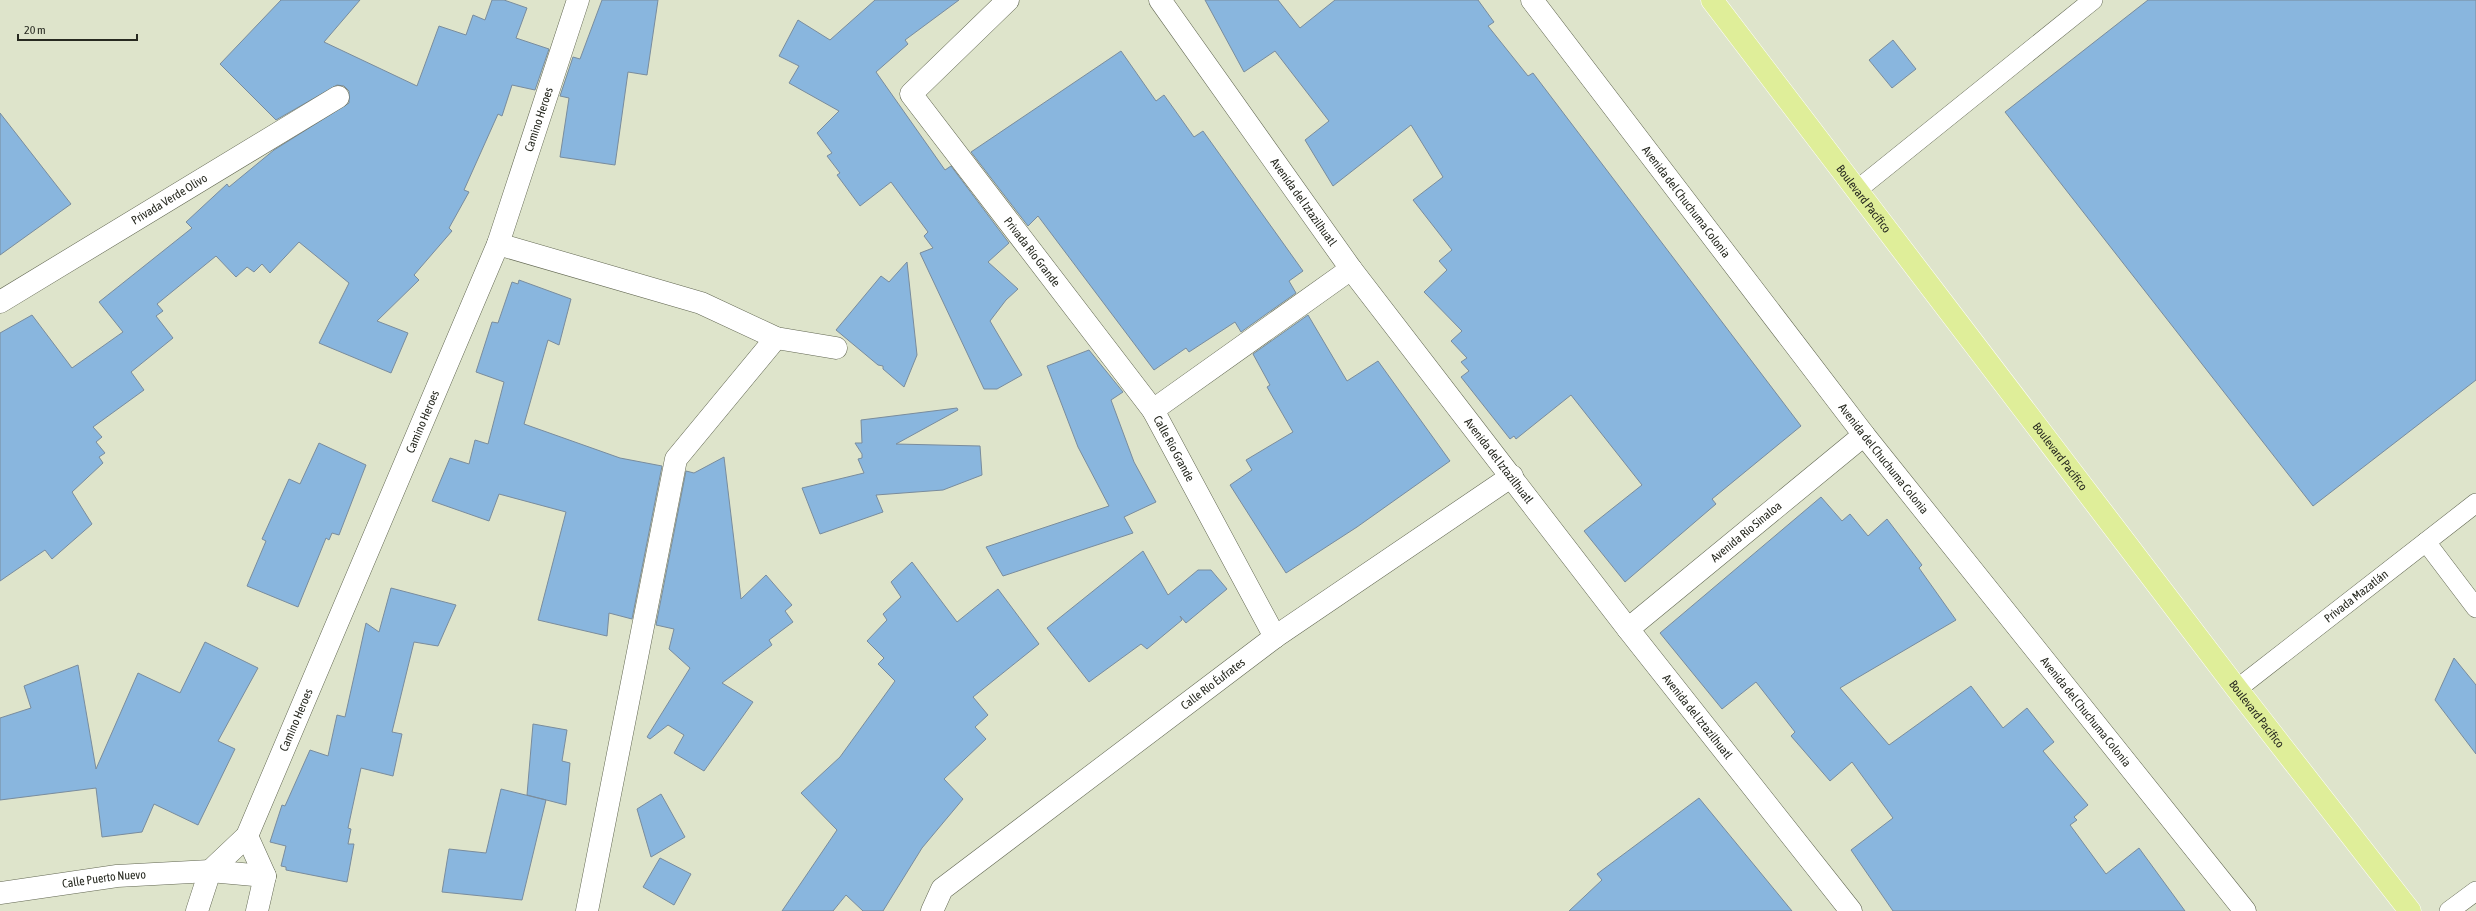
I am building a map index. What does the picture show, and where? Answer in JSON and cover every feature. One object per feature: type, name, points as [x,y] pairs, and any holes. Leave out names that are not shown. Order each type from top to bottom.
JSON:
[{"type":"main road","name":"Boulevard Pacífico","points":[[1712,0],[2237,689],[2410,911]]},
{"type":"street","name":"Camino Heroes","points":[[210,871],[247,836],[498,244],[578,0]]},
{"type":"street","name":"Privada Río Grande","points":[[1008,0],[911,94],[1153,410]]},
{"type":"street","name":"Avenida del Iztazilhuatl","points":[[1160,0],[1351,269],[1512,476],[1628,629],[1851,911]]},
{"type":"street","name":"Avenida del Chuchuma Colonia","points":[[1532,0],[1864,434],[2245,911]]},
{"type":"street","name":"Privada Verde Olivo","points":[[0,302],[338,97]]},
{"type":"street","points":[[498,244],[701,303],[776,338],[836,348]]},
{"type":"street","name":"Calle Río Grande","points":[[1275,637],[1153,410],[1351,269]]},
{"type":"street","points":[[587,911],[676,459],[776,338]]},
{"type":"street","name":"Avenida Río Sinaloa","points":[[1628,629],[1864,434]]},
{"type":"street","name":"Calle Río Éufrates","points":[[932,911],[942,889],[1275,637],[1512,476]]},
{"type":"street","points":[[247,836],[265,876],[257,911]]},
{"type":"street","points":[[197,911],[210,871]]},
{"type":"street","name":"Calle Puerto Nuevo","points":[[0,893],[117,876],[210,871],[265,876]]},
{"type":"lane","points":[[1857,190],[2093,0]]},
{"type":"lane","name":"Privada Mazatlán","points":[[2237,689],[2476,504]]},
{"type":"lane","points":[[2426,542],[2476,608]]},
{"type":"lane","points":[[2449,911],[2476,891]]},
{"type":"building","points":[[281,0],[360,0],[324,42],[417,86],[439,26],[466,35],[473,15],[485,20],[492,0],[504,0],[527,8],[516,38],[549,49],[535,90],[512,85],[502,116],[498,114],[464,190],[469,192],[449,228],[452,231],[414,275],[419,280],[377,321],[408,333],[391,373],[319,343],[349,283],[299,242],[270,273],[262,264],[254,272],[247,267],[236,277],[216,256],[157,304],[163,311],[156,316],[173,338],[131,372],[144,390],[93,427],[102,437],[96,442],[105,453],[99,457],[103,463],[72,492],[92,524],[52,559],[45,550],[0,581],[0,333],[32,315],[72,368],[123,332],[99,302],[192,228],[186,222],[227,184],[229,187],[274,150],[349,103],[349,91],[344,86],[337,85],[276,120],[220,64]]},
{"type":"building","points":[[602,0],[658,0],[647,75],[628,72],[615,165],[560,157],[569,98],[560,96],[573,57],[580,59]]},
{"type":"building","points":[[875,0],[959,0],[905,40],[908,44],[876,72],[945,170],[951,166],[1009,243],[988,262],[1018,289],[1006,300],[990,321],[1022,375],[997,389],[984,389],[920,253],[933,248],[924,236],[928,232],[891,182],[860,206],[837,175],[840,173],[827,156],[832,153],[817,133],[839,111],[789,83],[799,66],[779,56],[798,20],[830,40]]},
{"type":"building","points":[[1205,0],[1278,0],[1300,28],[1335,0],[1478,0],[1494,22],[1488,26],[1528,76],[1533,73],[1801,426],[1712,499],[1716,504],[1625,582],[1584,531],[1642,485],[1571,395],[1516,439],[1514,436],[1510,439],[1461,377],[1469,371],[1461,362],[1467,358],[1451,341],[1462,331],[1424,292],[1447,270],[1439,261],[1452,250],[1413,200],[1443,177],[1411,125],[1333,186],[1305,140],[1329,121],[1275,51],[1244,72]]},
{"type":"building","points":[[2148,0],[2476,0],[2476,380],[2313,506],[2005,112]]},
{"type":"building","points":[[1893,40],[1916,69],[1892,88],[1869,60]]},
{"type":"building","points":[[1121,51],[1156,101],[1164,95],[1194,137],[1203,131],[1303,271],[1289,281],[1296,293],[1241,332],[1235,322],[1189,352],[1186,348],[1154,370],[1038,216],[1028,226],[971,152]]},
{"type":"building","points":[[0,113],[71,204],[0,255]]},
{"type":"building","points":[[907,262],[917,355],[904,387],[883,369],[883,366],[878,365],[836,330],[881,276],[889,282]]},
{"type":"building","points":[[519,280],[571,299],[559,345],[548,340],[524,424],[620,458],[662,466],[632,619],[609,613],[607,636],[538,620],[566,512],[499,494],[489,521],[432,501],[450,458],[469,464],[475,440],[488,444],[504,382],[476,372],[492,322],[498,323],[512,282],[518,284]]},
{"type":"building","points":[[1308,315],[1347,381],[1378,361],[1450,461],[1357,527],[1286,573],[1230,485],[1252,470],[1246,460],[1293,432],[1267,387],[1270,385],[1253,354]]},
{"type":"building","points":[[1089,350],[1123,392],[1111,400],[1134,462],[1156,502],[1124,517],[1133,533],[1003,576],[986,547],[1109,506],[1078,447],[1047,366]]},
{"type":"building","points":[[957,408],[958,410],[896,444],[980,446],[982,475],[943,490],[876,495],[883,512],[820,534],[802,488],[864,473],[858,459],[862,458],[862,454],[855,443],[862,443],[861,420]]},
{"type":"building","points":[[319,443],[366,465],[339,535],[332,533],[329,540],[326,538],[298,607],[247,586],[266,541],[262,539],[289,479],[300,484]]},
{"type":"building","points":[[724,457],[741,599],[766,575],[792,605],[785,611],[793,622],[769,640],[772,645],[722,683],[753,702],[704,771],[674,753],[684,735],[668,725],[650,739],[647,737],[690,668],[669,649],[674,629],[656,625],[686,471],[694,473]]},
{"type":"building","points":[[1821,497],[1842,521],[1850,514],[1868,536],[1887,519],[1922,565],[1919,568],[1956,620],[1840,688],[1889,745],[1971,686],[2003,728],[2027,708],[2054,742],[2043,751],[2088,805],[2074,817],[2077,820],[2070,825],[2106,874],[2139,848],[2185,911],[1893,911],[1851,850],[1893,818],[1852,762],[1830,781],[1791,736],[1795,732],[1756,682],[1722,709],[1660,633]]},
{"type":"building","points":[[1143,551],[1168,595],[1198,570],[1211,570],[1227,589],[1186,623],[1180,616],[1182,620],[1147,649],[1141,644],[1089,682],[1047,628]]},
{"type":"building","points":[[912,562],[957,622],[998,589],[1039,644],[973,697],[988,715],[975,727],[986,739],[944,779],[963,799],[922,848],[883,911],[863,911],[846,895],[833,911],[782,911],[837,830],[801,793],[840,757],[895,681],[878,664],[884,658],[867,641],[887,620],[883,614],[901,597],[891,582]]},
{"type":"building","points":[[391,588],[456,605],[438,646],[414,642],[392,732],[402,734],[393,776],[361,768],[348,828],[351,829],[348,844],[354,844],[347,882],[286,870],[286,867],[281,866],[286,846],[270,842],[282,805],[285,806],[310,750],[328,756],[337,715],[345,717],[366,623],[379,632]]},
{"type":"building","points":[[205,642],[258,668],[218,741],[235,749],[198,825],[154,804],[142,832],[102,837],[96,788],[0,800],[0,718],[31,708],[24,686],[78,665],[96,769],[138,673],[180,693]]},
{"type":"building","points":[[2454,658],[2476,685],[2476,754],[2435,700]]},
{"type":"building","points":[[533,724],[567,730],[562,761],[570,763],[566,805],[527,795]]},
{"type":"building","points":[[501,789],[546,800],[522,900],[442,892],[449,849],[486,853]]},
{"type":"building","points":[[661,794],[685,837],[651,857],[637,809]]},
{"type":"building","points":[[1699,798],[1792,911],[1569,911],[1602,880],[1597,874]]},
{"type":"building","points":[[660,858],[691,874],[674,905],[643,887]]}]
